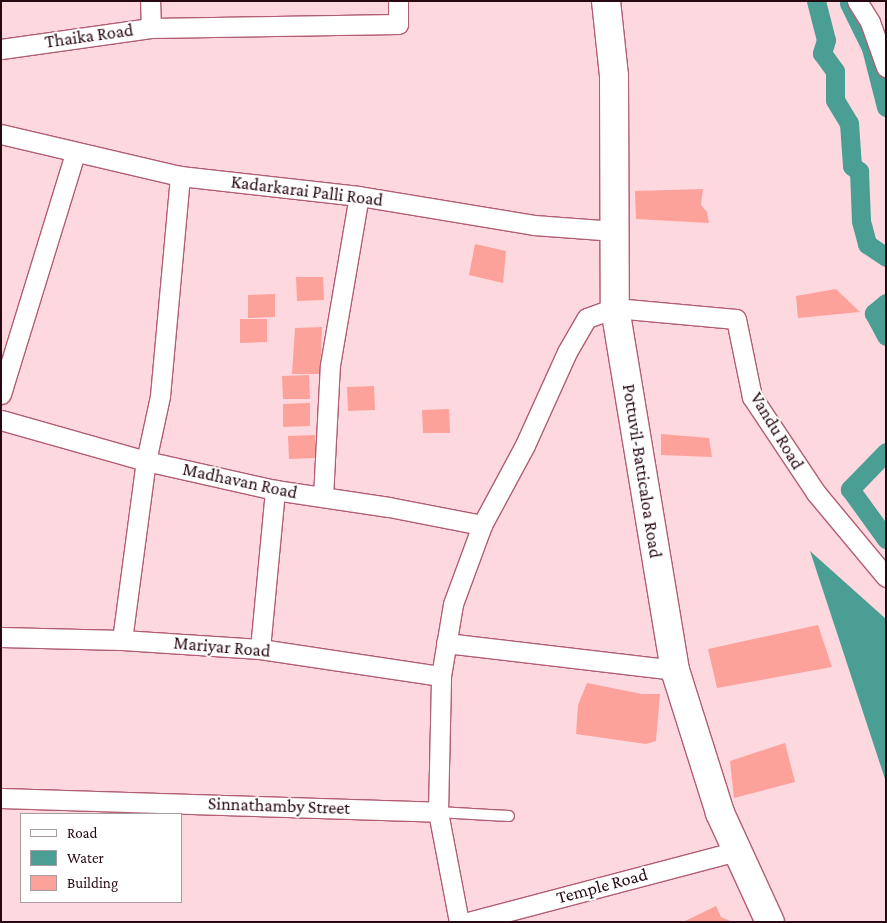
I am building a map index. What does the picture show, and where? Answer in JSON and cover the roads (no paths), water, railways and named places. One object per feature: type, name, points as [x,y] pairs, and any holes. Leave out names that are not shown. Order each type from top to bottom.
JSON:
[{"type":"highway","name":"Pottuvil-Batticaloa Road","points":[[606,1],[614,76],[615,308],[675,670],[703,766],[736,851],[770,922]]},
{"type":"street","name":"Thaika Road","points":[[1,49],[151,28],[150,1]]},
{"type":"street","points":[[151,28],[398,24],[398,1]]},
{"type":"street","points":[[856,1],[870,22],[886,67]]},
{"type":"street","name":"Kadarkarai Palli Road","points":[[1,134],[75,153],[180,176],[359,196],[534,225],[615,231]]},
{"type":"street","points":[[1,394],[75,153]]},
{"type":"street","points":[[122,640],[146,461],[160,396],[180,176]]},
{"type":"street","points":[[322,497],[330,365],[359,196]]},
{"type":"street","points":[[459,922],[438,812],[441,676],[453,604],[482,525],[526,445],[567,352],[587,318],[615,308]]},
{"type":"street","name":"Vandu Road","points":[[615,308],[736,319],[752,397],[816,494],[886,577]]},
{"type":"street","name":"Madhavan Road","points":[[1,420],[146,461],[276,490],[482,525]]},
{"type":"street","points":[[260,649],[276,490]]},
{"type":"street","name":"Mariyar Road","points":[[1,638],[122,640],[260,649],[441,676]]},
{"type":"street","points":[[446,642],[675,670]]},
{"type":"street","name":"Sinnathamby Street","points":[[1,798],[438,812]]},
{"type":"street","name":"Temple Road","points":[[468,922],[736,851]]},
{"type":"lane","points":[[438,812],[509,816]]},
{"type":"water","points":[[810,551],[886,619],[886,782]]},
{"type":"waterway","points":[[816,1],[826,40],[822,53],[835,71],[835,100],[849,123],[852,166],[859,171],[861,221],[867,244],[886,257]]},
{"type":"waterway","points":[[849,3],[871,48],[886,107]]},
{"type":"waterway","points":[[886,303],[874,313],[886,336]]},
{"type":"waterway","points":[[886,452],[850,489],[886,539]]}]
